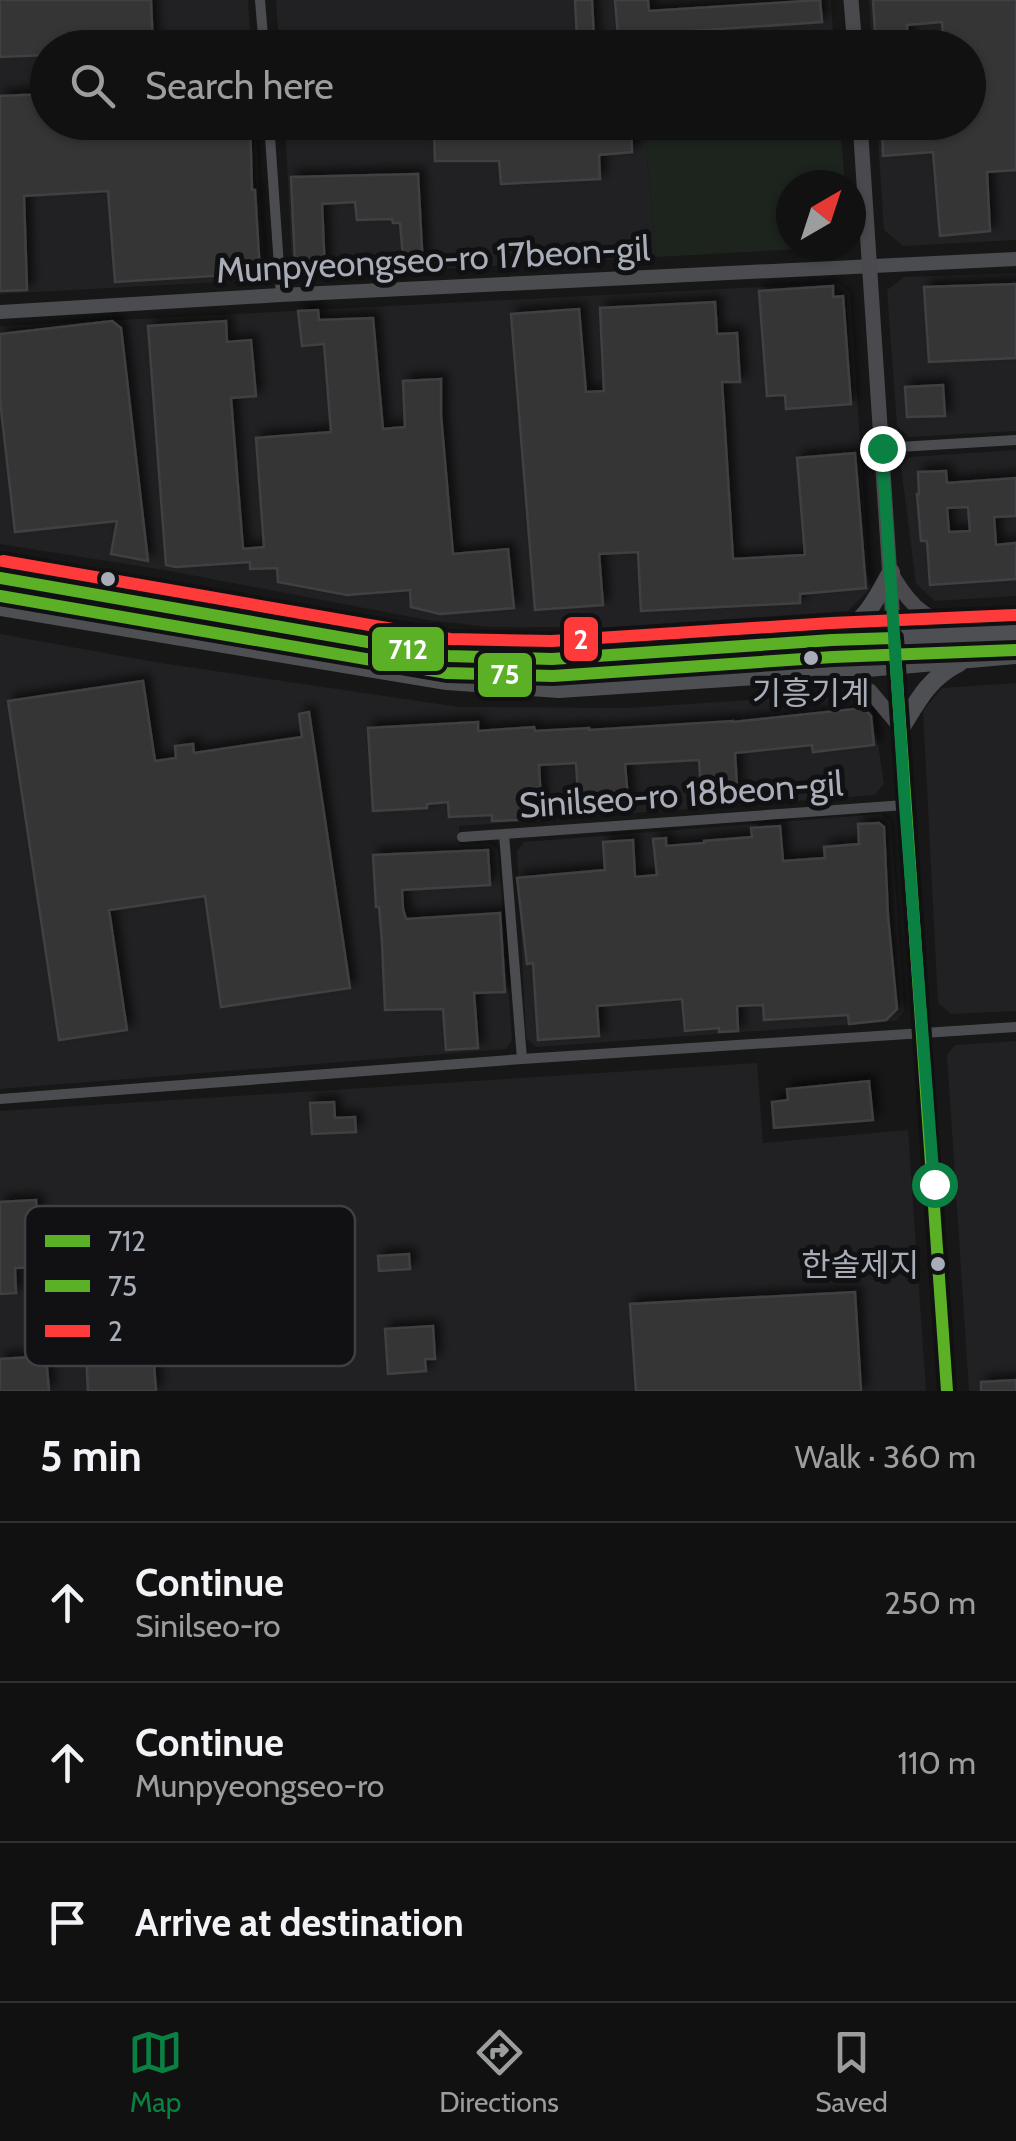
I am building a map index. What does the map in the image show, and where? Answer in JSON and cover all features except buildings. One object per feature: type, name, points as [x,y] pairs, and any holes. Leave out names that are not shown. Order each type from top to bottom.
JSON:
[{"type":"main road","points":[[851,0],[853,30]]},
{"type":"main road","points":[[861,140],[948,1391]]},
{"type":"main road","points":[[891,572],[907,600],[922,612],[973,634]]},
{"type":"main road","points":[[832,640],[867,614],[891,572]]},
{"type":"main road","points":[[0,578],[448,656],[552,659],[1016,632]]},
{"type":"main road","points":[[0,606],[324,661],[466,682],[560,689],[833,672],[1016,655]]},
{"type":"main road","points":[[901,728],[926,688],[943,671],[969,658]]},
{"type":"main road","points":[[833,672],[870,691],[901,728]]},
{"type":"street","points":[[260,0],[262,30]]},
{"type":"street","points":[[270,140],[281,296]]},
{"type":"street","name":"Munpyeongseo-ro 17beon-gil","points":[[0,312],[1016,259]]},
{"type":"street","points":[[882,448],[1016,440]]},
{"type":"street","name":"Sinilseo-ro 18beon-gil","points":[[522,1058],[504,834],[905,805]]},
{"type":"street","points":[[462,837],[504,834]]},
{"type":"street","points":[[0,1099],[522,1058],[1016,1027]]},
{"type":"shaded area","points":[[0,0],[248,0],[250,30],[30,30],[30,140],[256,140],[265,269],[256,280],[0,294]]},
{"type":"shaded area","points":[[276,0],[831,0],[833,30],[278,30]]},
{"type":"shaded area","points":[[869,0],[1016,0],[1016,240],[903,246],[884,230],[878,140],[986,140],[986,30],[871,30]]},
{"type":"shaded area","points":[[286,140],[646,140],[656,257],[306,276],[292,265]]},
{"type":"shaded area","points":[[646,140],[841,140],[844,170],[776,170],[776,250],[656,257]]},
{"type":"shaded area","points":[[1016,273],[1016,431],[909,437],[897,426],[887,290],[904,277]]},
{"type":"shaded area","points":[[839,283],[850,293],[870,589],[848,611],[614,627],[490,627],[427,620],[170,571],[0,544],[0,326]]},
{"type":"shaded area","points":[[1016,450],[1016,596],[935,601],[916,584],[901,466],[910,457]]},
{"type":"shaded area","points":[[0,634],[154,662],[459,707],[628,708],[853,693],[873,712],[884,783],[875,795],[459,826],[460,845],[490,843],[498,850],[512,1040],[506,1049],[0,1089]]},
{"type":"shaded area","points":[[1016,683],[1016,1011],[951,1014],[938,1003],[923,711],[942,688]]},
{"type":"shaded area","points":[[881,814],[891,822],[904,1011],[896,1021],[536,1047],[526,1038],[517,851],[524,842]]},
{"type":"shaded area","points":[[1016,1041],[1016,1391],[969,1391],[947,1055],[955,1045]]},
{"type":"shaded area","points":[[757,1063],[763,1143],[908,1130],[926,1391],[0,1391],[0,1111]]},
{"type":"transit line","name":"2","points":[[3,561],[450,639],[552,641],[1015,615]]},
{"type":"transit line","name":"712","points":[[0,578],[448,656],[552,659],[894,638],[947,1391]]},
{"type":"transit line","name":"75","points":[[0,596],[447,673],[553,676],[833,657],[1016,650]]},
{"type":"place","name":"기흥기계","points":[[811,658]]},
{"type":"place","name":"한솔제지","points":[[938,1264]]},
{"type":"route","points":[[882,448],[934,1184]]}]
